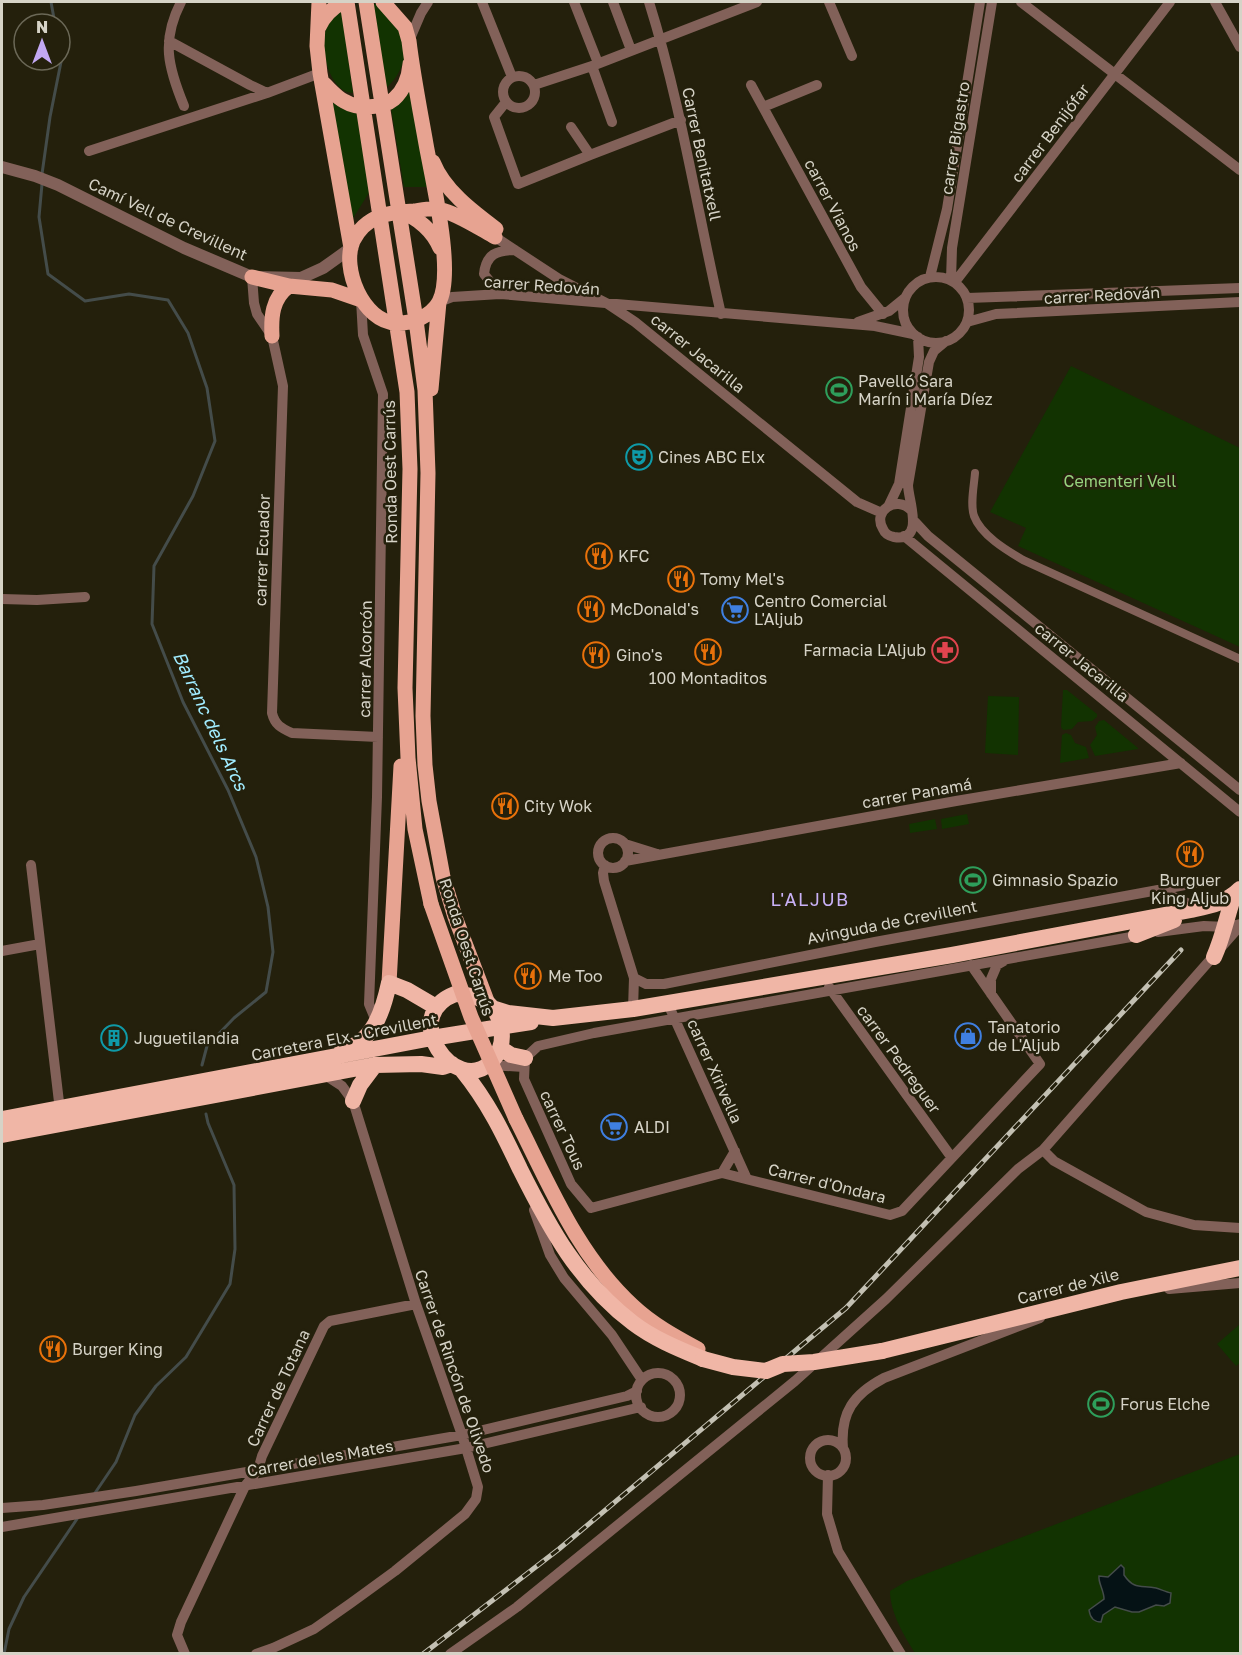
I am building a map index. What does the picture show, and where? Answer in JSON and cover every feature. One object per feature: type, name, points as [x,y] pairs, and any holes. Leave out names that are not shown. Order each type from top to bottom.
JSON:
[{"type":"highway","points":[[432,1038],[430,1027],[436,1007],[444,999],[455,994],[470,995],[519,1015],[553,1018],[633,1009],[827,983],[952,955],[1215,905],[1237,892]]},
{"type":"highway","points":[[1214,957],[1222,940],[1235,926],[1237,892]]},
{"type":"highway","points":[[1136,936],[1196,909]]},
{"type":"highway","points":[[290,1065],[354,1047],[376,1022],[383,1008],[389,984],[407,990],[436,1007]]},
{"type":"highway","points":[[488,1065],[500,1048],[501,1027],[491,1005]]},
{"type":"highway","name":"Carretera Elx - Crevillent","points":[[254,1080],[290,1065],[553,1018]]},
{"type":"highway","name":"Ronda Oest Carrús","points":[[432,1038],[490,1107],[556,1237],[578,1270],[598,1293],[634,1324],[670,1345],[733,1366],[766,1371],[783,1364],[814,1362],[906,1346]]},
{"type":"highway","points":[[500,1048],[524,1063]]},
{"type":"highway","name":"Carretera Elx - Crevillent","points":[[2,1135],[72,1122],[175,1095],[254,1080],[325,1075],[375,1065],[421,1064],[478,1070],[488,1065]]},
{"type":"highway","points":[[353,1101],[360,1085],[375,1065]]},
{"type":"highway","name":"Carretera Elx - Crevillent","points":[[2,1119],[145,1092],[175,1095]]},
{"type":"highway","points":[[2,1140],[61,1128],[72,1122]]},
{"type":"highway","name":"Carrer de Xile","points":[[906,1346],[1121,1292],[1240,1268]]},
{"type":"main road","name":"Ronda Oest Carrús","points":[[319,2],[317,32],[321,77],[351,248],[351,267],[361,300],[376,316],[395,350],[407,392]]},
{"type":"main road","name":"Ronda Oest Carrús","points":[[317,32],[322,20],[345,2],[398,323],[407,392],[410,469],[405,688],[408,758],[415,829],[431,904],[471,1017],[516,1119],[580,1242],[606,1277],[633,1307],[700,1354]]},
{"type":"main road","name":"Ronda Oest Carrús","points":[[366,2],[417,320],[427,439]]},
{"type":"main road","points":[[383,2],[390,8],[408,41]]},
{"type":"main road","name":"Ronda Oest Carrús","points":[[401,2],[437,209],[445,279],[439,302],[427,439],[423,716],[425,765],[435,840],[443,877],[455,917],[491,1005]]},
{"type":"main road","name":"Ronda Oest Carrús","points":[[362,107],[394,99],[402,89],[408,79],[408,41]]},
{"type":"main road","points":[[321,77],[342,101],[362,107]]},
{"type":"main road","points":[[425,139],[435,167],[443,181],[496,234]]},
{"type":"main road","points":[[351,248],[360,230],[379,214],[398,212],[437,209],[496,234]]},
{"type":"main road","points":[[398,212],[420,222],[437,241],[444,259]]},
{"type":"main road","points":[[252,277],[289,286],[332,290],[361,300]]},
{"type":"main road","points":[[272,336],[273,308],[279,296],[289,286]]},
{"type":"main road","points":[[417,320],[439,302]]},
{"type":"main road","name":"Ronda Oest Carrús","points":[[376,316],[386,322],[417,320]]},
{"type":"main road","points":[[389,984],[405,688]]},
{"type":"street","points":[[181,2],[173,18],[167,48],[172,76],[184,106]]},
{"type":"street","points":[[408,41],[428,2]]},
{"type":"street","points":[[482,2],[512,77]]},
{"type":"street","points":[[574,2],[612,122]]},
{"type":"street","points":[[613,2],[631,50]]},
{"type":"street","name":"Carrer Benitatxell","points":[[649,2],[661,39],[681,120],[721,314]]},
{"type":"street","points":[[534,85],[757,2]]},
{"type":"street","points":[[829,2],[852,56]]},
{"type":"street","name":"carrer Bigastro","points":[[930,277],[947,209],[980,2]]},
{"type":"street","name":"carrer Bigastro","points":[[953,281],[952,248],[992,2]]},
{"type":"street","points":[[1021,2],[1240,170]]},
{"type":"street","name":"carrer Benijófar","points":[[953,281],[1170,2]]},
{"type":"street","points":[[1215,2],[1240,47]]},
{"type":"street","points":[[169,40],[267,93]]},
{"type":"street","points":[[522,76],[534,85],[535,95],[529,104],[519,108],[506,102],[503,89],[512,77],[522,76]]},
{"type":"street","points":[[89,151],[321,77]]},
{"type":"street","name":"carrer Vianos","points":[[751,85],[861,287],[883,314]]},
{"type":"street","points":[[763,107],[817,85]]},
{"type":"street","points":[[506,102],[494,117],[518,184],[681,120]]},
{"type":"street","points":[[571,127],[590,155]]},
{"type":"street","name":"Camí Vell de Crevillent","points":[[2,167],[58,186],[184,248],[252,277],[301,278],[323,268],[351,248]]},
{"type":"street","name":"carrer Redován","points":[[496,234],[559,279],[608,304]]},
{"type":"street","name":"carrer Redován","points":[[496,234],[559,279]]},
{"type":"street","points":[[500,294],[484,274],[485,264],[492,255],[502,250],[516,250]]},
{"type":"street","name":"carrer Ecuador","points":[[252,277],[252,292],[257,314],[272,336],[283,386],[272,712],[274,721],[279,727],[291,733],[378,737]]},
{"type":"street","points":[[930,277],[953,281],[962,288],[967,298],[969,310],[967,322],[961,332],[934,351],[929,362],[908,485],[915,522],[912,530],[904,536],[892,537],[885,532],[880,521],[898,484],[919,357],[915,336],[906,325],[903,315],[905,297],[915,284],[930,277]]},
{"type":"street","name":"carrer Redován","points":[[967,298],[1240,288]]},
{"type":"street","name":"carrer Redován","points":[[439,302],[452,297],[500,294],[875,326],[915,336]]},
{"type":"street","name":"carrer Redován","points":[[844,324],[864,321],[883,314],[905,297]]},
{"type":"street","name":"carrer Alcorcón","points":[[361,300],[363,335],[383,394],[378,737],[369,1004],[376,1022]]},
{"type":"street","name":"carrer Redován","points":[[967,322],[996,314],[1240,302]]},
{"type":"street","name":"carrer Jacarilla","points":[[608,304],[635,321],[857,502],[886,509]]},
{"type":"street","points":[[915,336],[934,343],[946,341]]},
{"type":"street","points":[[975,474],[974,516],[983,530],[1009,552],[1240,659]]},
{"type":"street","points":[[886,509],[901,504],[911,510]]},
{"type":"street","name":"carrer Jacarilla","points":[[915,522],[928,536],[1240,790]]},
{"type":"street","name":"carrer Jacarilla","points":[[904,536],[1240,812]]},
{"type":"street","points":[[2,599],[37,600],[85,597]]},
{"type":"street","points":[[1181,763],[1191,750]]},
{"type":"street","name":"carrer Panamá","points":[[626,861],[1046,785],[1181,763]]},
{"type":"street","points":[[610,866],[626,861],[628,853],[626,844],[618,839],[604,841],[599,854],[610,866],[607,885],[634,978],[633,1009]]},
{"type":"street","name":"carrer Panamá","points":[[626,844],[658,854]]},
{"type":"street","points":[[31,864],[59,1102]]},
{"type":"street","name":"Avinguda de Crevillent","points":[[634,978],[646,984],[664,984],[1210,880]]},
{"type":"street","points":[[1158,890],[1196,909]]},
{"type":"street","points":[[450,1653],[517,1607],[795,1381],[886,1299],[1018,1169],[1043,1150],[1214,957],[1212,938],[1204,926]]},
{"type":"street","points":[[488,1065],[524,1063],[538,1046],[594,1033],[675,1020],[827,983],[969,965],[1204,926],[1235,926]]},
{"type":"street","points":[[2,951],[40,944]]},
{"type":"street","points":[[952,955],[969,965],[991,994]]},
{"type":"street","points":[[991,994],[991,979],[997,964],[1008,959]]},
{"type":"street","points":[[370,975],[382,983],[389,984]]},
{"type":"street","name":"carrer Pedreguer","points":[[827,983],[952,1158]]},
{"type":"street","name":"Carrer d'Ondara","points":[[591,1208],[722,1173],[890,1215],[902,1210],[1040,1064],[991,994]]},
{"type":"street","name":"carrer Xirivella","points":[[668,1004],[747,1179]]},
{"type":"street","name":"carrer Tous","points":[[524,1063],[524,1079],[571,1184],[591,1208]]},
{"type":"street","name":"Carrer de Rincón de Olivedo","points":[[256,1653],[273,1648],[314,1629],[395,1571],[465,1514],[476,1498],[478,1487],[416,1305],[353,1101],[342,1086],[325,1075]]},
{"type":"street","points":[[2,1111],[145,1092]]},
{"type":"street","points":[[1043,1150],[1054,1161],[1146,1212],[1194,1225],[1240,1228]]},
{"type":"street","points":[[722,1173],[735,1151]]},
{"type":"street","points":[[521,1170],[550,1255],[564,1278],[612,1335],[642,1380]]},
{"type":"street","points":[[1121,1292],[1148,1293],[1240,1282]]},
{"type":"street","name":"Carrer de Totana","points":[[183,1650],[177,1635],[181,1622],[246,1486],[258,1470],[262,1456],[324,1326],[330,1321],[416,1305]]},
{"type":"street","points":[[843,1448],[833,1440],[822,1441],[812,1449],[810,1456],[813,1468],[828,1475],[836,1474],[844,1466],[846,1460],[842,1431],[845,1417],[853,1402],[868,1387],[884,1378],[1031,1322],[1057,1307]]},
{"type":"street","points":[[656,1373],[667,1375],[677,1384],[680,1391],[679,1401],[669,1414],[651,1415],[641,1407],[637,1391],[642,1380],[656,1373]]},
{"type":"street","name":"Carrer de les Mates","points":[[2,1508],[43,1505],[136,1491],[462,1435],[627,1396],[637,1391]]},
{"type":"street","name":"Carrer de les Mates","points":[[2,1527],[466,1449],[641,1407]]},
{"type":"street","points":[[828,1475],[827,1514],[838,1551],[901,1653]]},
{"type":"green space","points":[[373,4],[377,4],[395,24],[405,46],[400,69],[392,83],[386,88]]},
{"type":"green space","points":[[341,7],[353,93],[345,91],[338,85],[332,77],[325,56],[327,27]]},
{"type":"green space","points":[[410,89],[427,187],[404,187],[391,108]]},
{"type":"green space","points":[[332,102],[345,110],[359,114],[370,191],[352,220]]},
{"type":"green space","name":"Cementeri Vell","points":[[1071,366],[1240,448],[1240,647],[1018,546],[1026,528],[990,512]]},
{"type":"green space","points":[[1063,690],[1067,690],[1097,714],[1097,717],[1092,721],[1078,722],[1072,729],[1063,730],[1061,727]]},
{"type":"green space","points":[[988,696],[1019,697],[1018,755],[985,753]]},
{"type":"green space","points":[[1104,720],[1138,749],[1095,756],[1090,745],[1097,735],[1095,727],[1099,721]]},
{"type":"green space","points":[[1066,733],[1071,735],[1075,743],[1086,747],[1089,758],[1060,763],[1062,735]]},
{"type":"green space","points":[[967,814],[969,824],[942,829],[941,819]]},
{"type":"green space","points":[[935,819],[937,829],[910,833],[909,824]]},
{"type":"green space","points":[[1240,1324],[1240,1363],[1236,1366],[1217,1344]]},
{"type":"green space","points":[[1240,1454],[1240,1653],[915,1653],[902,1631],[892,1607],[890,1591],[907,1581]]},
{"type":"shaded area","points":[[1121,1565],[1124,1568],[1124,1575],[1131,1583],[1171,1593],[1170,1603],[1164,1606],[1156,1605],[1139,1612],[1115,1607],[1103,1615],[1101,1622],[1094,1620],[1089,1610],[1104,1599],[1099,1576],[1108,1577]]},
{"type":"waterway","name":"Barranc dels Arcs","points":[[51,2],[53,12]]},
{"type":"waterway","name":"Barranc dels Arcs","points":[[42,174],[59,72]]},
{"type":"waterway","name":"Barranc dels Arcs","points":[[42,184],[39,217],[48,274],[85,301],[129,294],[168,300],[188,333],[207,388],[215,441],[193,496],[154,566],[152,624],[183,702],[228,790],[256,857],[268,907],[273,952],[266,992],[234,1018],[207,1046],[202,1065]]},
{"type":"waterway","name":"Barranc dels Arcs","points":[[95,1493],[116,1462],[135,1415],[156,1386],[186,1357],[230,1284],[235,1249],[234,1185],[206,1114]]},
{"type":"waterway","name":"Barranc dels Arcs","points":[[4,1654],[9,1629],[24,1597],[79,1516]]},
{"type":"railway","points":[[423,1654],[559,1549],[846,1308],[1181,950]]},
{"type":"place","name":"Pavelló Sara Marín i María Díez","points":[[839,390]]},
{"type":"place","name":"Cines ABC Elx","points":[[639,457]]},
{"type":"place","name":"KFC","points":[[599,556]]},
{"type":"place","name":"Tomy Mel's","points":[[681,579]]},
{"type":"place","name":"McDonald's","points":[[591,609]]},
{"type":"place","name":"Centro Comercial L'Aljub","points":[[735,610]]},
{"type":"place","name":"Farmacia L'Aljub","points":[[945,650]]},
{"type":"place","name":"100 Montaditos","points":[[708,652]]},
{"type":"place","name":"Gino's","points":[[596,655]]},
{"type":"place","name":"City Wok","points":[[505,806]]},
{"type":"place","name":"Burguer King Aljub","points":[[1190,854]]},
{"type":"place","name":"Gimnasio Spazio","points":[[973,880]]},
{"type":"place","name":"Me Too","points":[[528,976]]},
{"type":"place","name":"Tanatorio de L'Aljub","points":[[968,1036]]},
{"type":"place","name":"Juguetilandia","points":[[114,1038]]},
{"type":"place","name":"ALDI","points":[[614,1127]]},
{"type":"place","name":"Burger King","points":[[53,1349]]},
{"type":"place","name":"Forus Elche","points":[[1101,1404]]},
{"type":"district","name":"L'ALJUB","points":[[810,900]]}]
